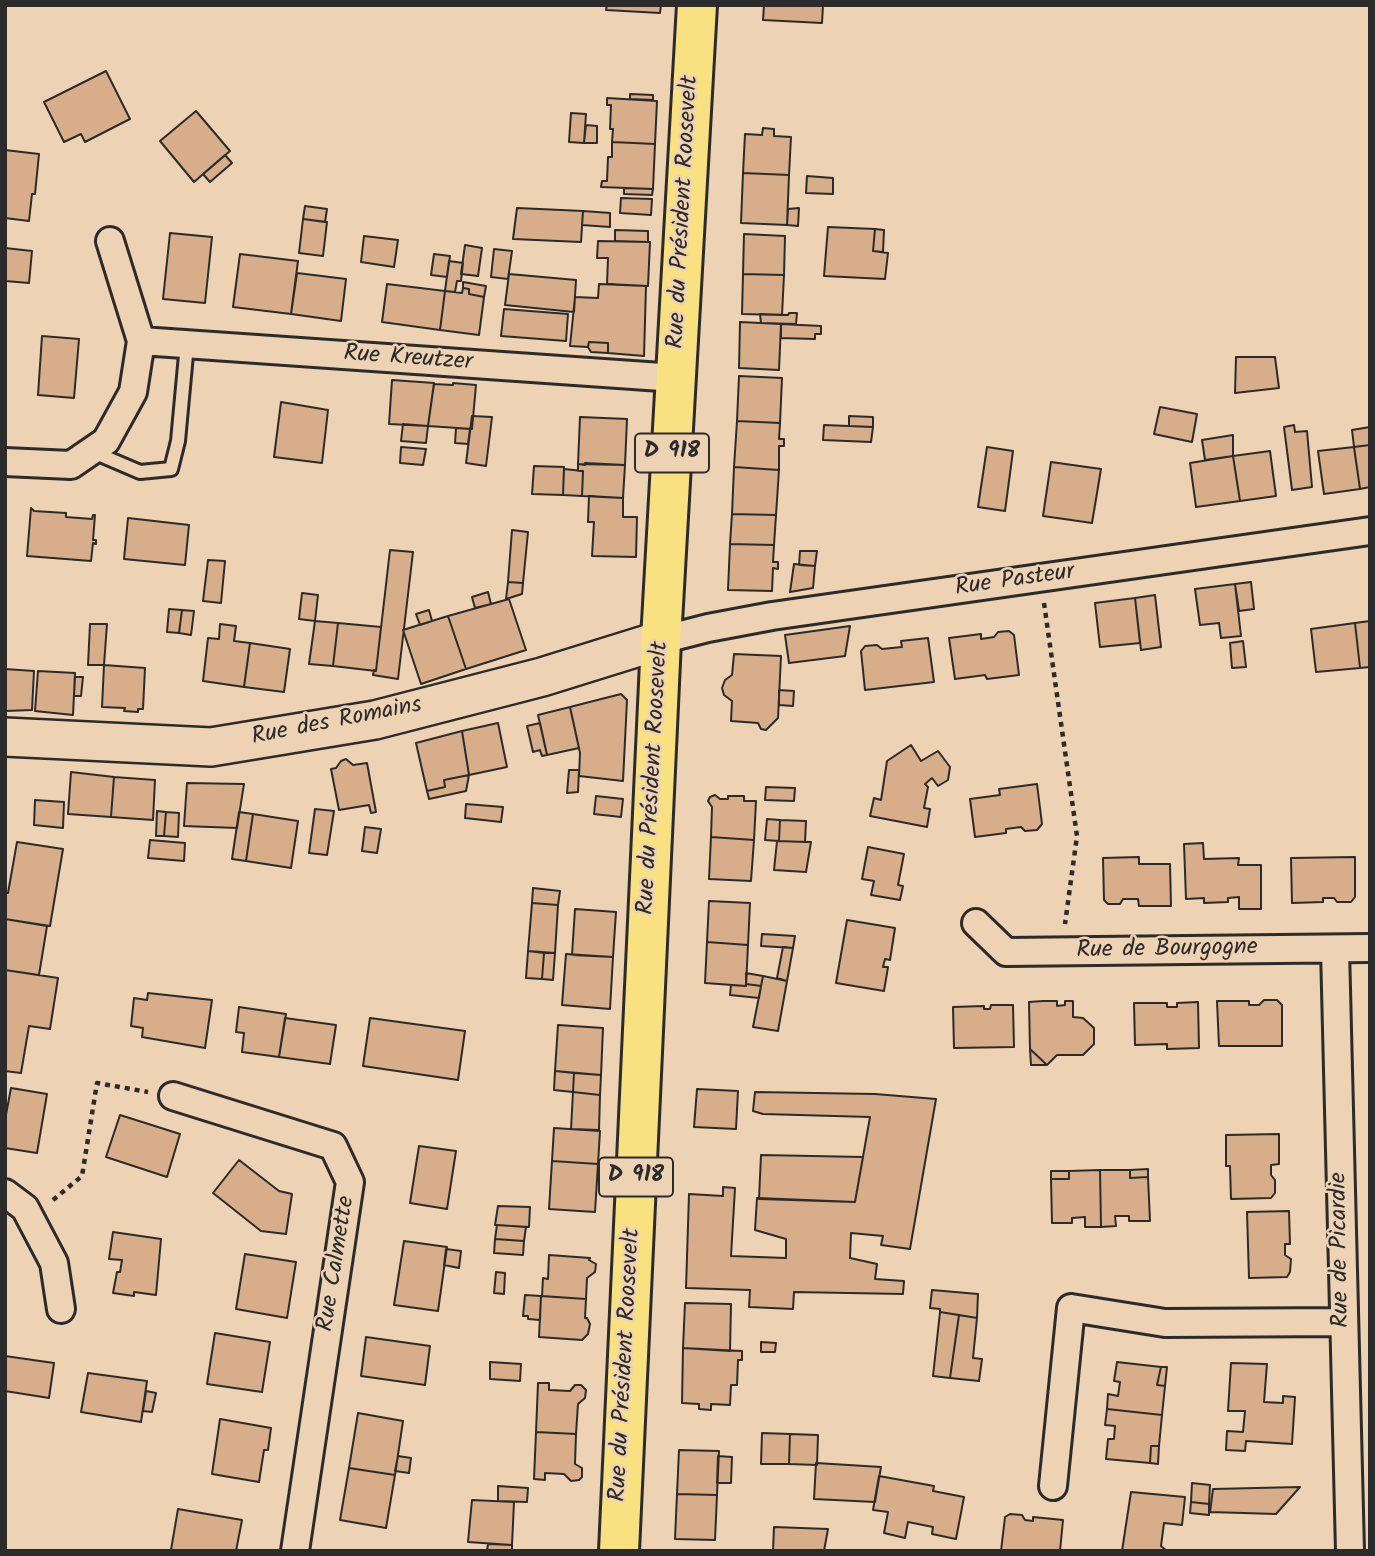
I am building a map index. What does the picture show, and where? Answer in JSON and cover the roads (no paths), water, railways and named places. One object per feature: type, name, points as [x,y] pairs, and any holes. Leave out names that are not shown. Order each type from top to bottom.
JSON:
[{"type":"main road","name":"Rue du Président Roosevelt","points":[[619,1551],[661,640],[697,5]]},
{"type":"street","points":[[5,461],[71,465],[106,441],[133,392],[141,341],[110,242]]},
{"type":"street","name":"Rue Kreutzer","points":[[141,341],[676,378]]},
{"type":"street","name":"Rue Pasteur","points":[[661,640],[772,616],[1370,531]]},
{"type":"street","name":"Rue des Romains","points":[[5,737],[211,747],[374,720],[542,677],[661,640]]},
{"type":"street","name":"Rue de Bourgogne","points":[[976,923],[1006,952],[1370,948]]},
{"type":"street","name":"Rue de Picardie","points":[[1335,949],[1349,1551]]},
{"type":"street","name":"Rue Calmette","points":[[173,1096],[333,1146],[350,1182],[295,1551]]},
{"type":"street","points":[[5,1193],[25,1208],[54,1262],[61,1309]]},
{"type":"street","points":[[1053,1486],[1071,1308],[1165,1323],[1344,1322]]},
{"type":"lane","points":[[91,451],[140,472],[171,469],[178,441],[187,344]]}]
